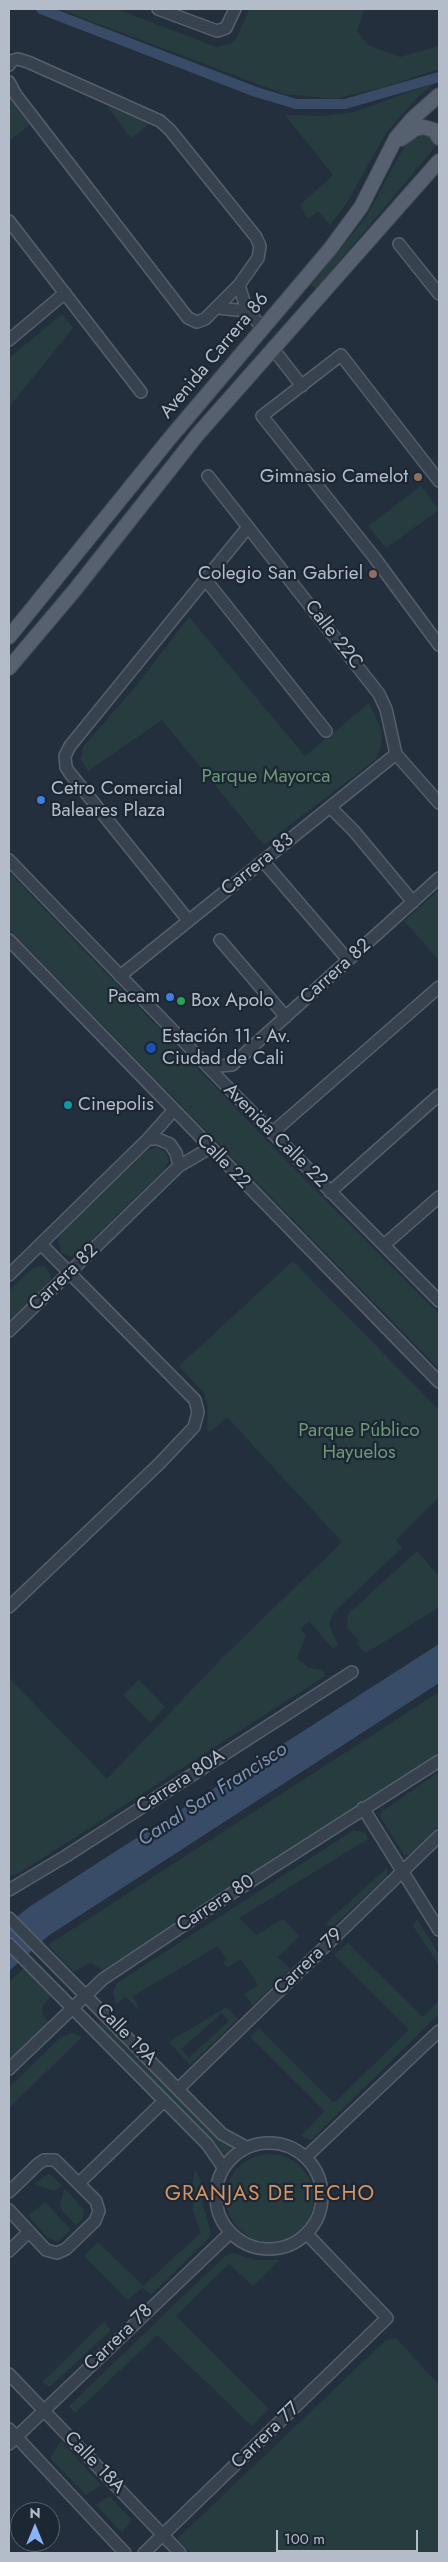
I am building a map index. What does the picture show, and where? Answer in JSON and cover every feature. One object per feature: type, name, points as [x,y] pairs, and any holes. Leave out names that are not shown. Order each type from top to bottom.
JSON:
[{"type":"main road","name":"Avenida Carrera 86","points":[[9,637],[263,328],[318,264],[354,217],[390,147],[412,119],[439,96]]},
{"type":"main road","points":[[390,147],[415,129],[423,127],[434,130],[439,138]]},
{"type":"main road","name":"Avenida Carrera 86","points":[[9,668],[74,591],[198,434],[439,161]]},
{"type":"street","points":[[158,9],[185,14],[217,31],[226,28],[235,9]]},
{"type":"street","points":[[9,82],[16,95],[188,318],[197,322],[205,319],[239,284],[258,258],[260,246],[256,237],[170,130],[160,121],[28,62],[18,59],[10,63]]},
{"type":"street","points":[[9,221],[141,392]]},
{"type":"street","points":[[399,244],[439,294]]},
{"type":"street","points":[[239,284],[247,311],[263,328]]},
{"type":"street","points":[[9,340],[64,293]]},
{"type":"street","points":[[217,308],[247,311]]},
{"type":"street","points":[[274,350],[302,386]]},
{"type":"street","points":[[439,481],[341,355],[262,416],[374,557],[439,645]]},
{"type":"street","name":"Calle 22C","points":[[208,476],[379,694],[386,709],[396,754],[439,803]]},
{"type":"street","points":[[188,920],[69,772],[65,762],[70,746],[248,527]]},
{"type":"street","points":[[206,579],[326,731]]},
{"type":"street","name":"Carrera 83","points":[[120,976],[396,754]]},
{"type":"street","points":[[330,807],[354,831],[413,902]]},
{"type":"street","name":"Avenida Calle 22","points":[[9,860],[198,1058],[439,1301]]},
{"type":"street","points":[[263,861],[348,960]]},
{"type":"street","name":"Carrera 82","points":[[232,1065],[439,878]]},
{"type":"street","name":"Calle 22","points":[[9,940],[173,1111],[439,1382]]},
{"type":"street","points":[[220,940],[286,1017]]},
{"type":"street","points":[[272,1133],[439,987]]},
{"type":"street","points":[[198,1058],[213,1065],[232,1065],[230,1080],[238,1098]]},
{"type":"street","points":[[330,1192],[439,1095]]},
{"type":"street","points":[[9,1275],[148,1139],[173,1111]]},
{"type":"street","points":[[148,1139],[158,1139],[170,1144],[176,1153],[179,1166]]},
{"type":"street","name":"Carrera 82","points":[[9,1331],[179,1166],[210,1148]]},
{"type":"street","points":[[384,1245],[439,1197]]},
{"type":"street","points":[[9,1607],[159,1464],[194,1427],[198,1412],[194,1400],[41,1244]]},
{"type":"street","name":"Carrera 80A","points":[[9,1890],[66,1856],[352,1672]]},
{"type":"street","name":"Carrera 80","points":[[9,2069],[104,1979],[363,1808],[439,1761]]},
{"type":"street","points":[[363,1808],[439,1930]]},
{"type":"street","name":"Carrera 79","points":[[178,2089],[439,1836]]},
{"type":"street","name":"Calle 19A","points":[[9,1918],[222,2134],[246,2148]]},
{"type":"street","name":"Calle 19A","points":[[9,1944],[212,2149],[223,2167]]},
{"type":"street","points":[[306,2157],[439,2031]]},
{"type":"street","points":[[79,2183],[164,2101]]},
{"type":"street","points":[[262,2143],[278,2143],[293,2148],[306,2157],[315,2168],[321,2181],[323,2196],[318,2216],[307,2234],[292,2244],[274,2249],[250,2246],[230,2233],[222,2222],[216,2208],[215,2194],[217,2180],[229,2159],[246,2148],[262,2143]]},
{"type":"street","points":[[9,2192],[38,2164],[50,2159],[60,2164],[98,2205],[98,2216],[66,2249],[57,2253],[46,2250],[9,2210]]},
{"type":"street","points":[[9,2251],[29,2232]]},
{"type":"street","name":"Carrera 78","points":[[11,2437],[44,2410],[230,2233]]},
{"type":"street","name":"Carrera 77","points":[[144,2553],[387,2318],[307,2234]]},
{"type":"street","name":"Calle 18A","points":[[9,2374],[180,2553]]},
{"type":"street","name":"Calle 18A","points":[[11,2437],[125,2553]]},
{"type":"green space","points":[[59,9],[117,9],[216,47],[230,44],[237,38],[249,9],[364,9],[357,31],[368,45],[400,57],[439,46],[439,69],[384,87],[335,99],[284,94]]},
{"type":"green space","points":[[434,83],[415,100],[386,133],[348,201],[330,225],[318,211],[308,219],[300,205],[333,175],[285,115],[323,116],[354,112]]},
{"type":"green space","points":[[9,97],[30,125],[9,141]]},
{"type":"green space","points":[[107,106],[151,123],[131,138]]},
{"type":"green space","points":[[426,131],[436,141],[435,147],[316,289],[311,285],[366,217],[403,149],[415,136]]},
{"type":"green space","points":[[62,314],[73,328],[9,407],[9,358]]},
{"type":"green space","points":[[421,486],[439,510],[386,548],[368,526]]},
{"type":"green space","name":"Parque Mayorca","points":[[189,617],[305,756],[369,703],[381,729],[380,750],[375,760],[264,845],[162,720],[88,771],[81,760],[83,747],[136,686]]},
{"type":"green space","points":[[9,872],[278,1152],[439,1314],[439,1369],[9,929]]},
{"type":"green space","points":[[439,890],[439,960],[404,921]]},
{"type":"green space","points":[[156,1147],[165,1151],[169,1160],[164,1170],[78,1253],[70,1256],[62,1253],[58,1241],[61,1234],[147,1151]]},
{"type":"green space","name":"Parque Público Hayuelos","points":[[293,1261],[439,1410],[439,1497],[396,1540],[402,1548],[335,1611],[330,1620],[330,1628],[338,1644],[333,1649],[309,1621],[301,1629],[306,1636],[297,1658],[309,1668],[323,1670],[325,1676],[21,1872],[9,1876],[9,1678],[107,1779],[222,1658],[342,1542],[227,1417],[210,1432],[207,1429],[208,1407],[204,1393],[179,1366]]},
{"type":"green space","points":[[45,1267],[51,1275],[49,1287],[9,1326],[9,1291],[33,1268]]},
{"type":"green space","points":[[417,1551],[439,1576],[439,1607],[366,1653],[356,1644],[359,1640],[347,1628],[348,1614]]},
{"type":"green space","points":[[139,1680],[165,1707],[150,1723],[123,1695]]},
{"type":"green space","points":[[439,1692],[439,1753],[103,1970],[90,1963],[74,1972],[48,1945]]},
{"type":"green space","points":[[439,1772],[439,1826],[409,1855],[404,1855],[381,1818],[381,1812]]},
{"type":"green space","points":[[354,1830],[365,1833],[368,1839],[239,1918],[256,1935],[283,1919],[299,1936],[278,1957],[290,1969],[253,2005],[244,1994],[258,1985],[241,1959],[227,1968],[223,1962],[227,1960],[218,1946],[133,1996],[140,2011],[126,1997],[116,2004],[113,1993],[117,1983]]},
{"type":"green space","points":[[387,1868],[387,1876],[331,1928],[326,1923]]},
{"type":"green space","points":[[417,1919],[439,1954],[439,1965],[413,1926]]},
{"type":"green space","points":[[348,1943],[423,2017],[439,2001],[439,2014],[311,2140],[301,2136],[325,2111],[250,2037],[259,2028],[334,2103],[409,2030],[334,1955]]},
{"type":"green space","points":[[25,1967],[52,1995],[43,2005],[42,2010],[49,2023],[9,2062],[9,1982]]},
{"type":"green space","points":[[226,2007],[238,2019],[190,2065],[169,2042]],"holes":[[[222,2013],[229,2021],[189,2058],[181,2049]]]},
{"type":"green space","points":[[101,2021],[133,2055],[156,2071],[233,2148],[223,2157],[97,2023]]},
{"type":"green space","points":[[72,2033],[82,2037],[9,2108],[9,2087],[61,2037]]},
{"type":"green space","points":[[270,2154],[287,2158],[301,2167],[310,2181],[314,2198],[310,2215],[301,2229],[287,2238],[270,2242],[253,2238],[239,2229],[230,2215],[226,2198],[230,2181],[239,2167],[253,2158]]},
{"type":"green space","points":[[195,2169],[203,2184],[202,2202],[211,2232],[209,2238],[151,2295],[143,2287],[127,2300],[84,2256],[98,2242],[143,2286],[201,2233],[193,2210],[192,2186]]},
{"type":"green space","points":[[48,2174],[53,2176],[62,2186],[54,2191],[34,2184]]},
{"type":"green space","points":[[65,2188],[84,2210],[83,2219],[76,2225],[63,2212],[60,2203]]},
{"type":"green space","points":[[45,2202],[71,2230],[57,2242],[48,2238],[28,2216]]},
{"type":"green space","points":[[233,2253],[256,2260],[279,2260],[253,2286],[229,2264],[176,2316],[269,2409],[252,2426],[157,2335],[75,2413],[69,2406],[225,2256]]},
{"type":"green space","points":[[104,2322],[111,2330],[50,2387],[42,2382]]},
{"type":"green space","points":[[396,2338],[439,2385],[439,2553],[191,2553],[177,2539],[386,2340]]},
{"type":"green space","points":[[61,2441],[101,2485],[86,2495],[50,2458]]},
{"type":"green space","points":[[109,2496],[132,2520],[122,2533],[96,2505]]},
{"type":"water","name":"Canal San Francisco","points":[[439,1644],[439,1683],[48,1936],[9,1971],[9,1923],[29,1907]]},
{"type":"waterway","points":[[41,9],[256,92],[296,104],[345,104],[439,77]]},
{"type":"place","name":"Gimnasio Camelot","points":[[418,477]]},
{"type":"place","name":"Colegio San Gabriel","points":[[373,574]]},
{"type":"place","name":"Cetro Comercial Baleares Plaza","points":[[41,800]]},
{"type":"place","name":"Pacam","points":[[170,997]]},
{"type":"place","name":"Box Apolo","points":[[181,1001]]},
{"type":"place","name":"Estación 11 - Av. Ciudad de Cali","points":[[151,1048]]},
{"type":"place","name":"Cinepolis","points":[[68,1105]]},
{"type":"district","name":"GRANJAS DE TECHO","points":[[270,2195]]}]
